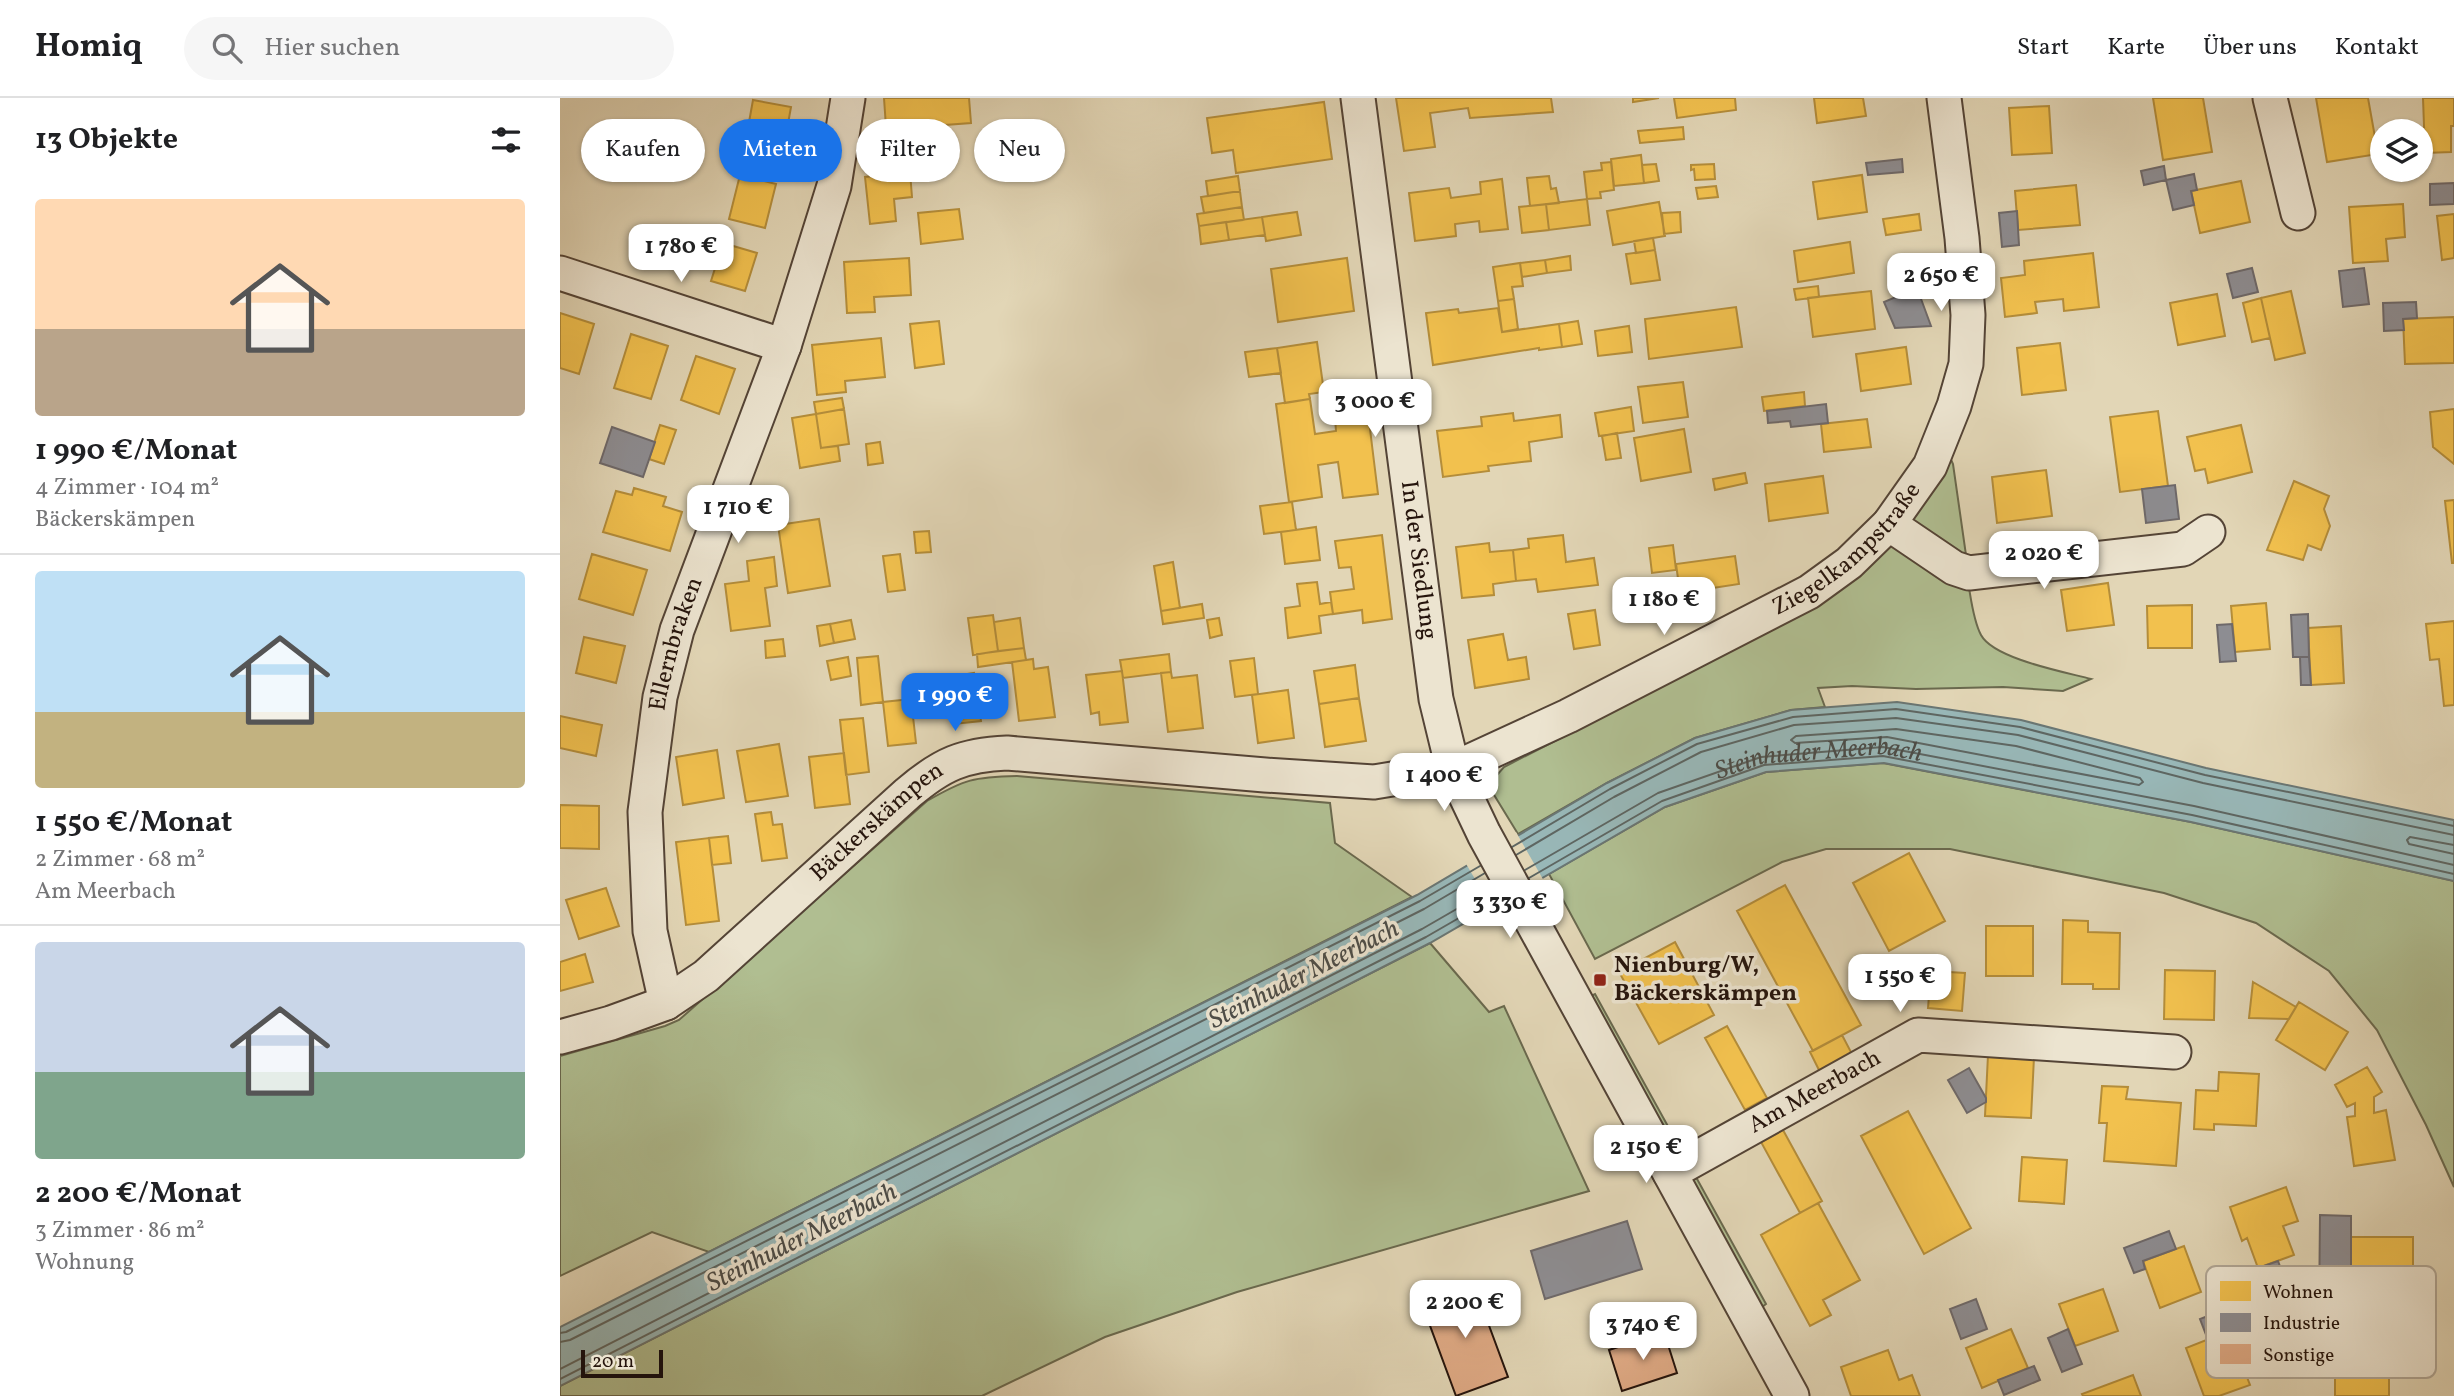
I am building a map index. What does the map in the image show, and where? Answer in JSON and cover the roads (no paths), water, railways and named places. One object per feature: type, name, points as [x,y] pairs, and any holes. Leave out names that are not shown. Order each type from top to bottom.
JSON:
[{"type":"street","name":"Ellernbraken","points":[[666,1003],[650,931],[645,813],[660,697],[677,630],[785,346],[834,186],[848,98]]},
{"type":"street","name":"In der Siedlung","points":[[1358,98],[1436,699],[1453,769]]},
{"type":"street","name":"Ziegelkampstraße","points":[[1453,769],[1569,716],[1809,592],[1849,563],[1889,524],[1930,466],[1954,407],[1966,364],[1968,315],[1962,238],[1944,98]]},
{"type":"street","points":[[2270,98],[2298,213]]},
{"type":"street","points":[[560,272],[785,346]]},
{"type":"street","points":[[1889,524],[1954,568],[1969,573],[2183,549],[2208,532]]},
{"type":"street","name":"Bäckerskämpen","points":[[560,1037],[611,1023],[666,1003],[706,976],[908,793],[932,773],[951,762],[978,754],[1007,753],[1374,782],[1453,769]]},
{"type":"street","points":[[1453,769],[1522,906],[1791,1396]]},
{"type":"street","name":"Am Meerbach","points":[[1670,1173],[1918,1035],[2174,1052]]},
{"type":"water","name":"Steinhuder Meerbach","points":[[1897,702],[2021,720],[2206,768],[2454,820],[2454,881],[2191,822],[1884,763],[1766,772],[1665,807],[1430,943],[560,1386],[560,1327],[1417,895],[1607,783],[1695,738],[1791,710]]},
{"type":"place","name":"Nienburg/W, Bäckerskämpen","points":[[1600,980]]}]
